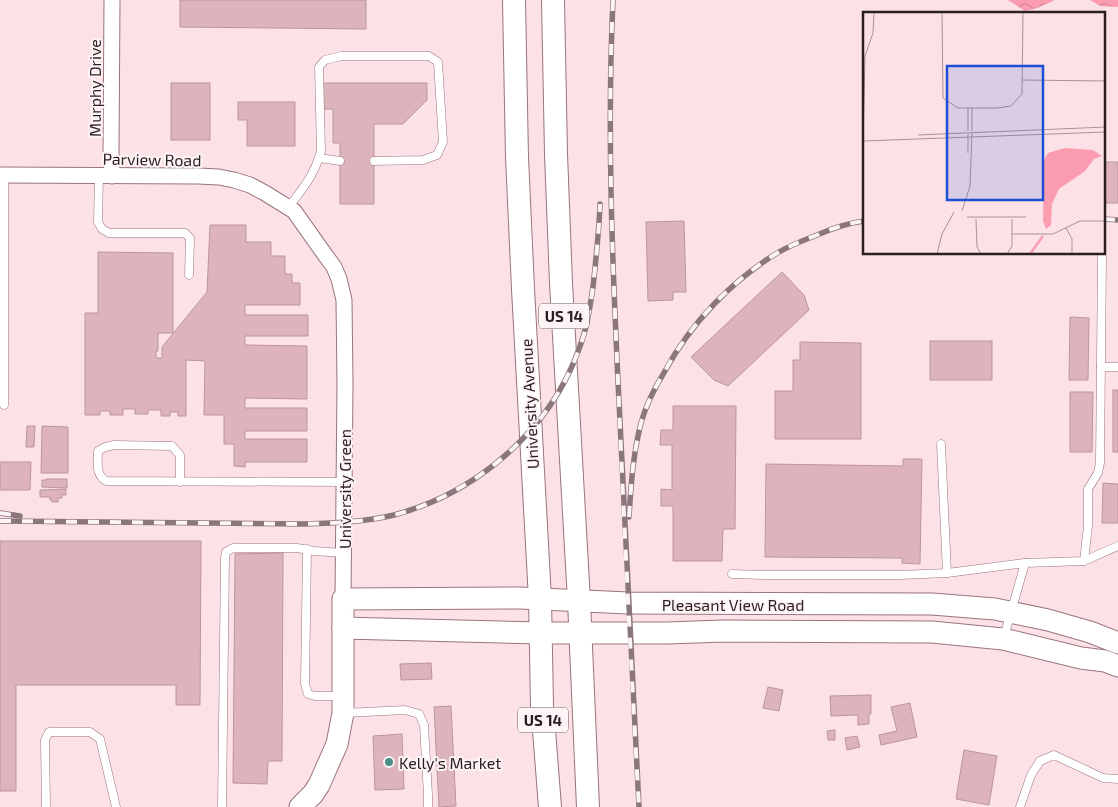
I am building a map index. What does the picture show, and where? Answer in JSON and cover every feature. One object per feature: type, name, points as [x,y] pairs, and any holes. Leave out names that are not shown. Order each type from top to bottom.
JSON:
[{"type":"main road","name":"University Avenue","points":[[514,0],[517,158],[540,599],[542,705],[550,807]]},
{"type":"main road","name":"US 14","points":[[553,0],[556,154],[588,807]]},
{"type":"main road","name":"Pleasant View Road","points":[[343,599],[520,598],[637,603],[932,604],[1011,612],[1090,632],[1118,643]]},
{"type":"main road","name":"University Green","points":[[300,807],[319,785],[337,744],[343,704],[343,599]]},
{"type":"main road","name":"Pleasant View Road","points":[[343,628],[541,633],[723,631],[932,632],[1003,639],[1118,666]]},
{"type":"street","name":"Murphy Drive","points":[[106,176],[111,152],[112,0]]},
{"type":"street","name":"Parview Road","points":[[2,175],[219,177],[250,185],[291,210]]},
{"type":"street","name":"University Green","points":[[291,210],[334,267],[344,300],[343,599]]},
{"type":"lane","points":[[291,210],[310,180],[321,151],[319,67],[325,60],[340,56],[429,56],[438,62],[443,142],[437,156],[423,160],[374,161]]},
{"type":"lane","points":[[319,158],[340,161]]},
{"type":"lane","points":[[2,175],[4,405]]},
{"type":"lane","points":[[106,176],[98,222],[102,229],[110,232],[185,233],[190,238],[189,275]]},
{"type":"lane","points":[[1084,561],[1088,526],[1088,489],[1098,473],[1100,463],[1102,257]]},
{"type":"lane","points":[[1101,367],[1118,367]]},
{"type":"lane","points":[[941,444],[947,572]]},
{"type":"lane","points":[[180,482],[180,455],[172,446],[114,445],[104,447],[98,451],[98,472],[101,478],[106,481],[180,482],[344,482]]},
{"type":"lane","points":[[732,574],[900,575],[947,572],[1025,563],[1084,561],[1118,546]]},
{"type":"lane","points":[[222,807],[226,552],[233,548],[297,548],[314,552],[343,553]]},
{"type":"lane","points":[[307,550],[305,684],[308,694],[343,704],[405,710],[419,714],[424,725],[428,807]]},
{"type":"lane","points":[[1003,639],[1025,563]]},
{"type":"lane","points":[[46,807],[45,740],[49,732],[90,732],[100,739],[116,807]]},
{"type":"lane","points":[[1020,807],[1031,775],[1040,761],[1054,755],[1103,778],[1118,779]]},
{"type":"water","points":[[1008,0],[1055,0],[1025,11]]},
{"type":"water","points":[[1090,0],[1118,0],[1118,7],[1100,6]]},
{"type":"building","points":[[180,0],[366,0],[366,29],[180,27]]},
{"type":"building","points":[[171,83],[210,83],[210,140],[171,140]]},
{"type":"building","points":[[323,83],[427,83],[427,100],[403,124],[374,124],[374,204],[340,204],[340,143],[333,143],[333,109],[323,109]]},
{"type":"building","points":[[238,102],[295,102],[295,146],[247,146],[247,120],[238,120]]},
{"type":"building","points":[[1106,162],[1118,162],[1118,203],[1106,203]]},
{"type":"building","points":[[684,221],[686,292],[673,292],[673,300],[648,301],[646,222]]},
{"type":"building","points":[[210,225],[246,225],[246,242],[271,242],[271,256],[285,256],[285,274],[292,274],[292,283],[300,283],[300,305],[245,305],[245,315],[308,315],[308,336],[245,336],[245,345],[307,346],[307,399],[245,398],[245,408],[307,408],[307,431],[245,431],[245,439],[307,439],[307,462],[245,462],[245,467],[234,466],[234,444],[224,444],[224,415],[204,415],[205,361],[186,360],[186,416],[178,416],[178,412],[170,412],[170,416],[161,416],[161,410],[148,410],[148,414],[135,414],[135,409],[123,409],[123,415],[110,415],[110,411],[100,411],[100,415],[85,415],[85,313],[98,313],[98,252],[173,253],[173,333],[158,333],[156,358],[162,358],[162,347],[207,292]]},
{"type":"building","points":[[782,272],[804,295],[809,310],[728,386],[714,380],[691,357]]},
{"type":"building","points":[[1070,317],[1089,318],[1088,380],[1069,380]]},
{"type":"building","points":[[930,341],[992,341],[992,380],[930,380]]},
{"type":"building","points":[[800,342],[861,343],[861,439],[775,439],[775,391],[793,391],[793,360],[800,360]]},
{"type":"building","points":[[1113,390],[1118,390],[1118,452],[1113,452]]},
{"type":"building","points":[[1070,392],[1093,392],[1092,452],[1070,452]]},
{"type":"building","points":[[673,406],[736,406],[735,529],[723,529],[722,561],[673,561],[673,506],[661,506],[661,489],[672,490],[672,445],[660,445],[661,430],[673,430]]},
{"type":"building","points":[[27,426],[35,426],[34,447],[26,447]]},
{"type":"building","points":[[42,426],[68,427],[68,473],[41,473]]},
{"type":"building","points":[[903,459],[922,459],[920,564],[902,563],[902,558],[765,557],[766,464],[903,466]]},
{"type":"building","points":[[0,462],[31,462],[30,490],[0,490]]},
{"type":"building","points":[[67,479],[67,488],[42,487],[42,480]]},
{"type":"building","points":[[1103,483],[1118,484],[1118,523],[1102,523]]},
{"type":"building","points":[[66,489],[66,495],[58,498],[58,502],[52,502],[50,497],[40,497],[40,490]]},
{"type":"building","points":[[0,541],[201,541],[200,705],[176,705],[176,685],[16,685],[16,791],[0,791]]},
{"type":"building","points":[[283,553],[282,761],[268,761],[267,784],[233,783],[235,554]]},
{"type":"building","points":[[431,663],[432,679],[401,680],[400,664]]},
{"type":"building","points":[[768,687],[783,690],[779,711],[763,708]]},
{"type":"building","points":[[871,695],[869,724],[858,725],[858,715],[831,716],[830,696]]},
{"type":"building","points":[[910,703],[917,737],[881,745],[879,735],[897,731],[891,707]]},
{"type":"building","points":[[451,706],[456,806],[439,807],[434,707]]},
{"type":"building","points":[[835,730],[835,740],[828,740],[827,731]]},
{"type":"building","name":"Kelly's Market","points":[[402,734],[404,789],[375,790],[373,736]]},
{"type":"building","points":[[857,736],[860,747],[847,750],[845,738]]},
{"type":"building","points":[[964,750],[997,756],[989,805],[956,799]]},
{"type":"railway","points":[[613,0],[610,95],[612,238],[639,807]]},
{"type":"railway","points":[[0,521],[338,523],[394,515],[425,505],[454,491],[481,474],[507,454],[530,431],[550,406],[566,378],[582,341],[588,318],[594,277],[600,204]]},
{"type":"railway","points":[[1106,219],[1118,220]]},
{"type":"railway","points":[[629,517],[634,458],[645,410],[675,353],[687,336],[729,289],[762,263],[779,252],[829,230],[846,224],[863,221]]},
{"type":"railway","points":[[0,513],[20,516]]},
{"type":"place","name":"Kelly's Market","points":[[389,762]]}]
